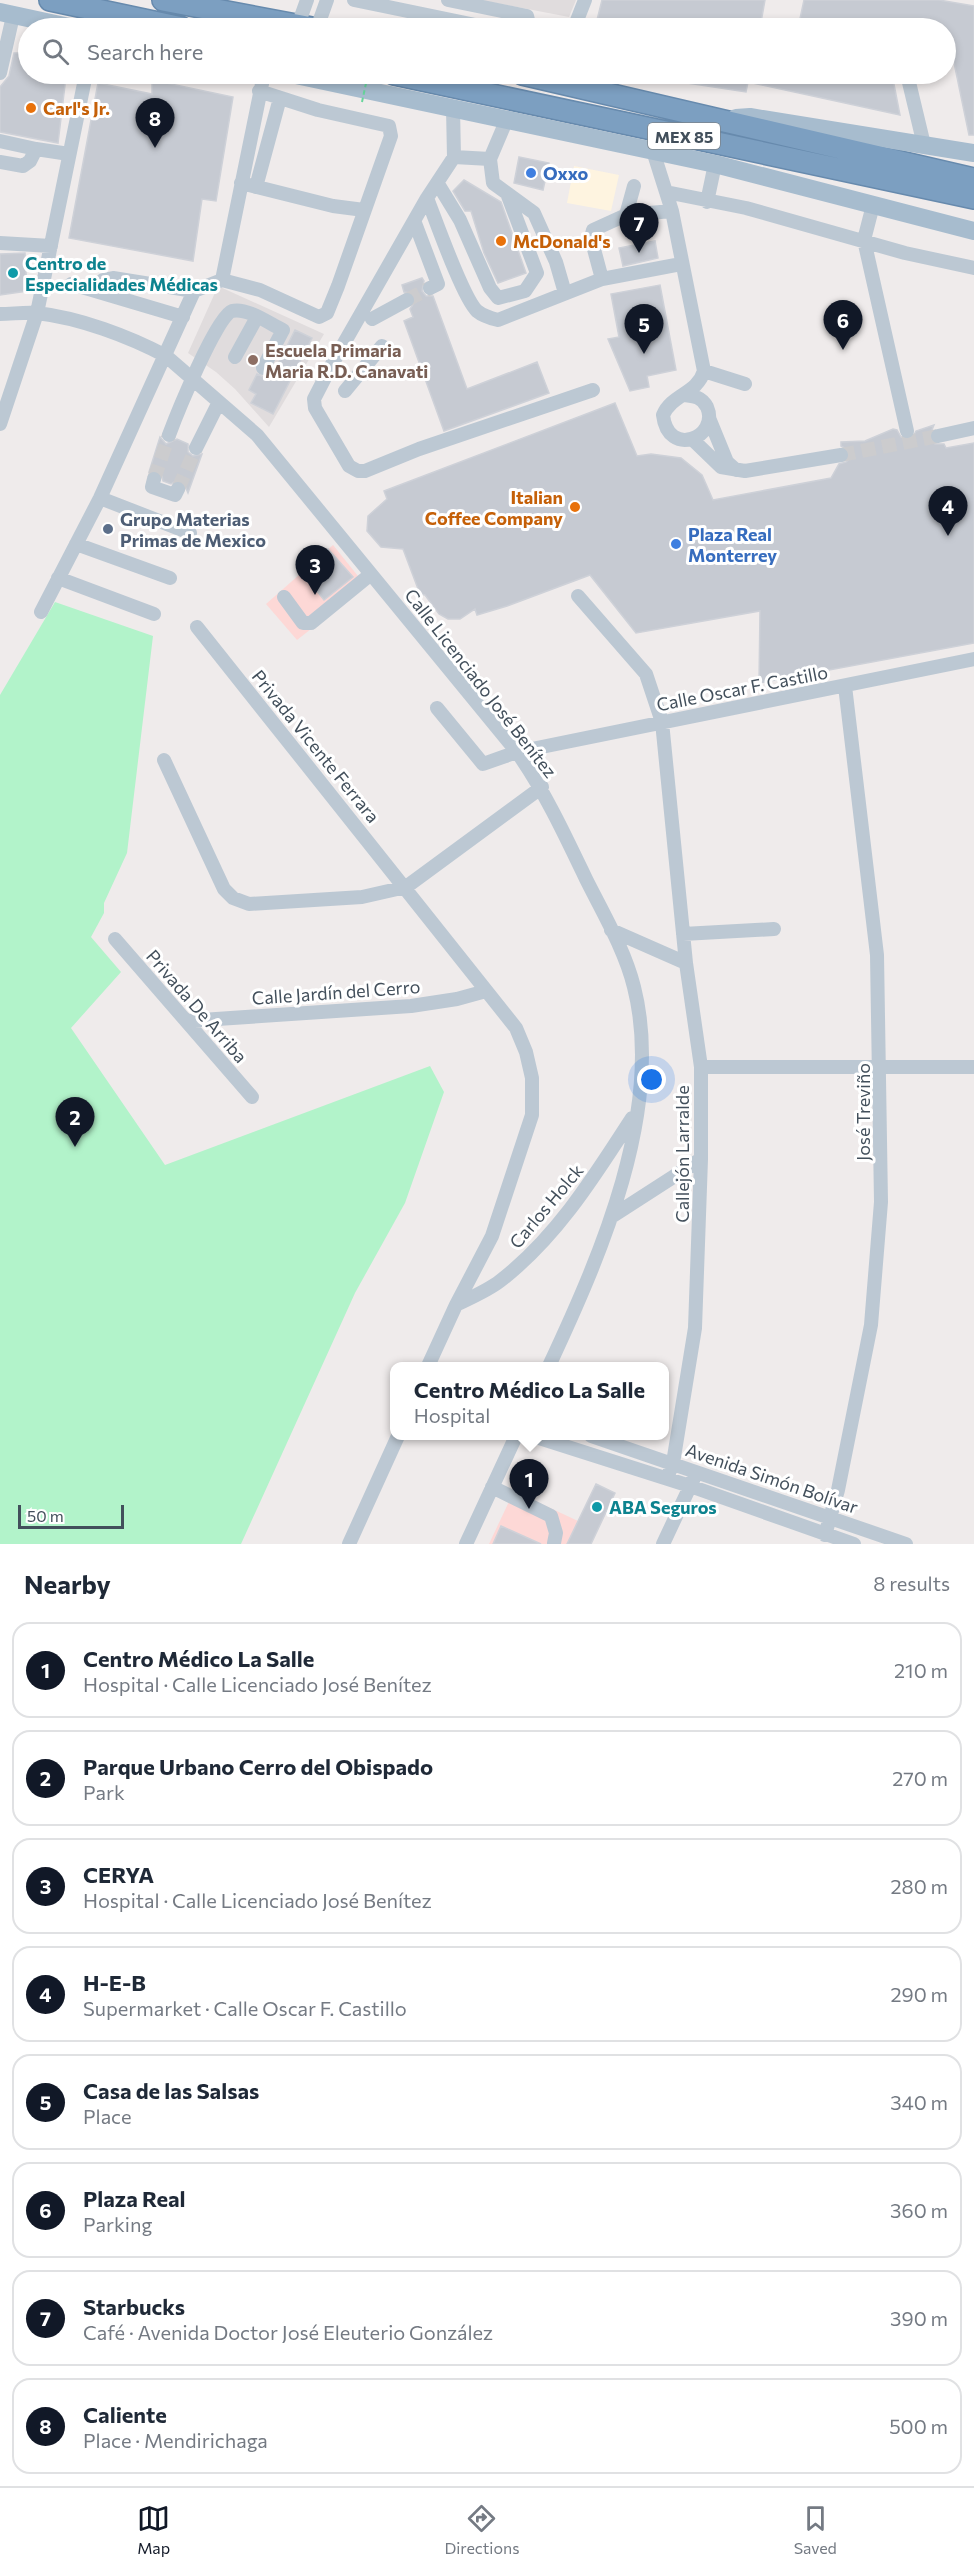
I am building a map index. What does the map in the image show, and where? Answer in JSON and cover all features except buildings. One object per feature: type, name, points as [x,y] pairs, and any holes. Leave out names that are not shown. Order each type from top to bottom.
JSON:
[{"type":"highway","points":[[50,0],[135,18]]},
{"type":"highway","points":[[163,0],[212,5],[269,18]]},
{"type":"highway","name":"MEX 85","points":[[441,84],[974,198]]},
{"type":"highway","name":"MEX 85","points":[[577,84],[974,179]]},
{"type":"main road","points":[[7,14],[26,18]]},
{"type":"main road","name":"MEX 85","points":[[339,84],[715,164],[974,231]]},
{"type":"main road","points":[[725,119],[750,117],[974,153]]},
{"type":"street","points":[[307,0],[308,18]]},
{"type":"street","points":[[315,18],[327,0]]},
{"type":"street","points":[[354,0],[441,18]]},
{"type":"street","points":[[448,0],[527,16],[528,18]]},
{"type":"street","points":[[578,18],[585,0]]},
{"type":"street","points":[[0,73],[7,14]]},
{"type":"street","points":[[0,424],[37,313],[84,84]]},
{"type":"street","points":[[222,280],[261,84]]},
{"type":"street","points":[[909,84],[924,145]]},
{"type":"street","points":[[92,290],[103,280],[113,278],[194,291],[222,280],[260,290],[319,317],[327,312],[391,136],[389,126],[318,110],[259,91]]},
{"type":"street","points":[[256,188],[280,98]]},
{"type":"street","points":[[453,108],[454,157],[427,198],[415,223],[379,281],[314,399],[315,408],[353,470],[365,471],[419,449],[593,390]]},
{"type":"street","points":[[507,119],[490,159],[493,183],[534,213],[556,262],[565,293]]},
{"type":"street","points":[[0,141],[69,154]]},
{"type":"street","points":[[0,162],[23,166],[30,161],[36,149]]},
{"type":"street","points":[[653,151],[672,211],[704,371],[696,386],[668,405],[663,415],[664,427],[670,435],[678,439],[692,439],[707,426],[710,418]]},
{"type":"street","points":[[454,157],[490,159]]},
{"type":"street","points":[[707,202],[715,164]]},
{"type":"street","points":[[241,183],[333,206],[364,210]]},
{"type":"street","points":[[438,184],[460,220],[490,288],[498,298],[525,291],[537,273],[508,196]]},
{"type":"street","points":[[626,215],[634,186]]},
{"type":"street","points":[[666,192],[746,208],[867,244],[974,268]]},
{"type":"street","points":[[427,198],[464,289],[475,309],[485,317],[498,320],[602,279],[681,264]]},
{"type":"street","points":[[878,206],[867,244],[907,431]]},
{"type":"street","points":[[602,279],[591,238],[593,230],[626,215],[672,211]]},
{"type":"street","points":[[415,223],[438,284],[430,288]]},
{"type":"street","points":[[0,243],[51,246]]},
{"type":"street","points":[[71,284],[183,318]]},
{"type":"street","points":[[41,612],[100,498],[194,291]]},
{"type":"street","points":[[372,319],[407,300]]},
{"type":"street","points":[[169,435],[224,316],[230,311],[239,310],[284,330],[263,368]]},
{"type":"street","name":"Calle Licenciado José Benítez","points":[[0,314],[37,313],[94,327],[166,356],[257,435],[517,752],[542,787],[611,930],[636,998],[643,1043],[640,1106],[611,1217],[590,1280],[551,1362]]},
{"type":"street","points":[[235,357],[257,317]]},
{"type":"street","points":[[345,390],[382,346]]},
{"type":"street","points":[[704,371],[745,384]]},
{"type":"street","points":[[684,395],[700,399],[706,405],[727,462],[736,470]]},
{"type":"street","points":[[196,448],[219,402]]},
{"type":"street","points":[[938,436],[974,428]]},
{"type":"street","points":[[692,439],[721,467],[745,471],[841,455]]},
{"type":"street","points":[[154,479],[153,487],[175,495],[178,489]]},
{"type":"street","points":[[100,498],[190,533]]},
{"type":"street","points":[[76,544],[170,578]]},
{"type":"street","points":[[284,597],[303,623],[311,623],[371,574]]},
{"type":"street","points":[[58,578],[154,614]]},
{"type":"street","name":"Callejón Larralde","points":[[578,596],[646,674],[662,722],[686,963],[700,1067],[701,1159],[695,1328],[673,1463],[668,1478]]},
{"type":"street","name":"Privada Vicente Ferrara","points":[[197,627],[516,1028],[526,1052],[533,1101],[532,1115],[492,1236],[430,1362]]},
{"type":"street","name":"Calle Oscar F. Castillo","points":[[437,708],[483,764],[517,752],[974,659]]},
{"type":"street","name":"José Treviño","points":[[825,1535],[831,1518],[871,1325],[881,1202],[878,955],[845,686]]},
{"type":"street","points":[[164,760],[224,889],[233,898],[249,904],[362,897],[406,887],[542,787]]},
{"type":"street","points":[[683,934],[774,928]]},
{"type":"street","points":[[611,930],[686,963]]},
{"type":"street","name":"Privada De Arriba","points":[[115,939],[252,1097]]},
{"type":"street","name":"Calle Jardín del Cerro","points":[[187,1021],[411,1006],[457,999],[486,991]]},
{"type":"street","points":[[700,1067],[880,1065],[974,1067]]},
{"type":"street","name":"Carlos Holck","points":[[456,1305],[498,1283],[534,1253],[589,1186],[640,1106]]},
{"type":"street","points":[[611,1217],[701,1159]]},
{"type":"street","points":[[349,1544],[396,1440]]},
{"type":"street","points":[[466,1544],[514,1440]]},
{"type":"street","name":"Avenida Simón Bolívar","points":[[546,1440],[668,1478],[854,1544]]},
{"type":"street","name":"Avenida Simón Bolívar","points":[[603,1440],[906,1544]]},
{"type":"street","points":[[663,1544],[696,1470]]},
{"type":"street","points":[[492,1487],[550,1516],[555,1524],[554,1544]]},
{"type":"path","points":[[362,102],[366,84]]},
{"type":"shaded area","points":[[480,0],[576,0],[569,17]]},
{"type":"shaded area","points":[[574,166],[619,175],[611,211],[567,203]]},
{"type":"shaded area","name":"Escuela Primaria Maria R.D. Canavati","points":[[218,286],[324,334],[269,427],[235,389],[216,372],[188,353]]},
{"type":"shaded area","points":[[333,545],[366,586],[297,640],[266,604]]},
{"type":"shaded area","points":[[514,1491],[578,1521],[567,1544],[489,1544]]},
{"type":"green space","points":[[55,602],[153,636],[127,853],[104,903],[104,913],[91,937],[121,972],[71,1028],[165,1165],[430,1066],[444,1092],[405,1203],[355,1293],[241,1544],[0,1544],[0,695]]},
{"type":"tunnel","points":[[407,300],[430,288]]},
{"type":"tunnel","points":[[154,479],[169,435]]},
{"type":"tunnel","points":[[841,455],[938,436]]},
{"type":"tunnel","points":[[178,489],[196,448]]},
{"type":"place","name":"Carl's Jr.","points":[[31,108]]},
{"type":"place","name":"Caliente","points":[[155,148]]},
{"type":"place","name":"Oxxo","points":[[531,173]]},
{"type":"place","name":"McDonald's","points":[[501,241]]},
{"type":"place","name":"Starbucks","points":[[639,253]]},
{"type":"place","name":"Centro de Especialidades Médicas","points":[[13,273]]},
{"type":"place","name":"Plaza Real","points":[[843,350]]},
{"type":"place","name":"Casa de las Salsas","points":[[644,354]]},
{"type":"place","name":"Escuela Primaria Maria R.D. Canavati","points":[[253,360]]},
{"type":"place","name":"Italian Coffee Company","points":[[575,507]]},
{"type":"place","name":"Grupo Materias Primas de Mexico","points":[[108,529]]},
{"type":"place","name":"H-E-B","points":[[948,536]]},
{"type":"place","name":"Plaza Real Monterrey","points":[[676,544]]},
{"type":"place","name":"CERYA","points":[[315,595]]},
{"type":"place","name":"Parque Urbano Cerro del Obispado","points":[[75,1147]]},
{"type":"place","name":"ABA Seguros","points":[[597,1507]]},
{"type":"place","name":"Centro Médico La Salle","points":[[529,1509]]}]
